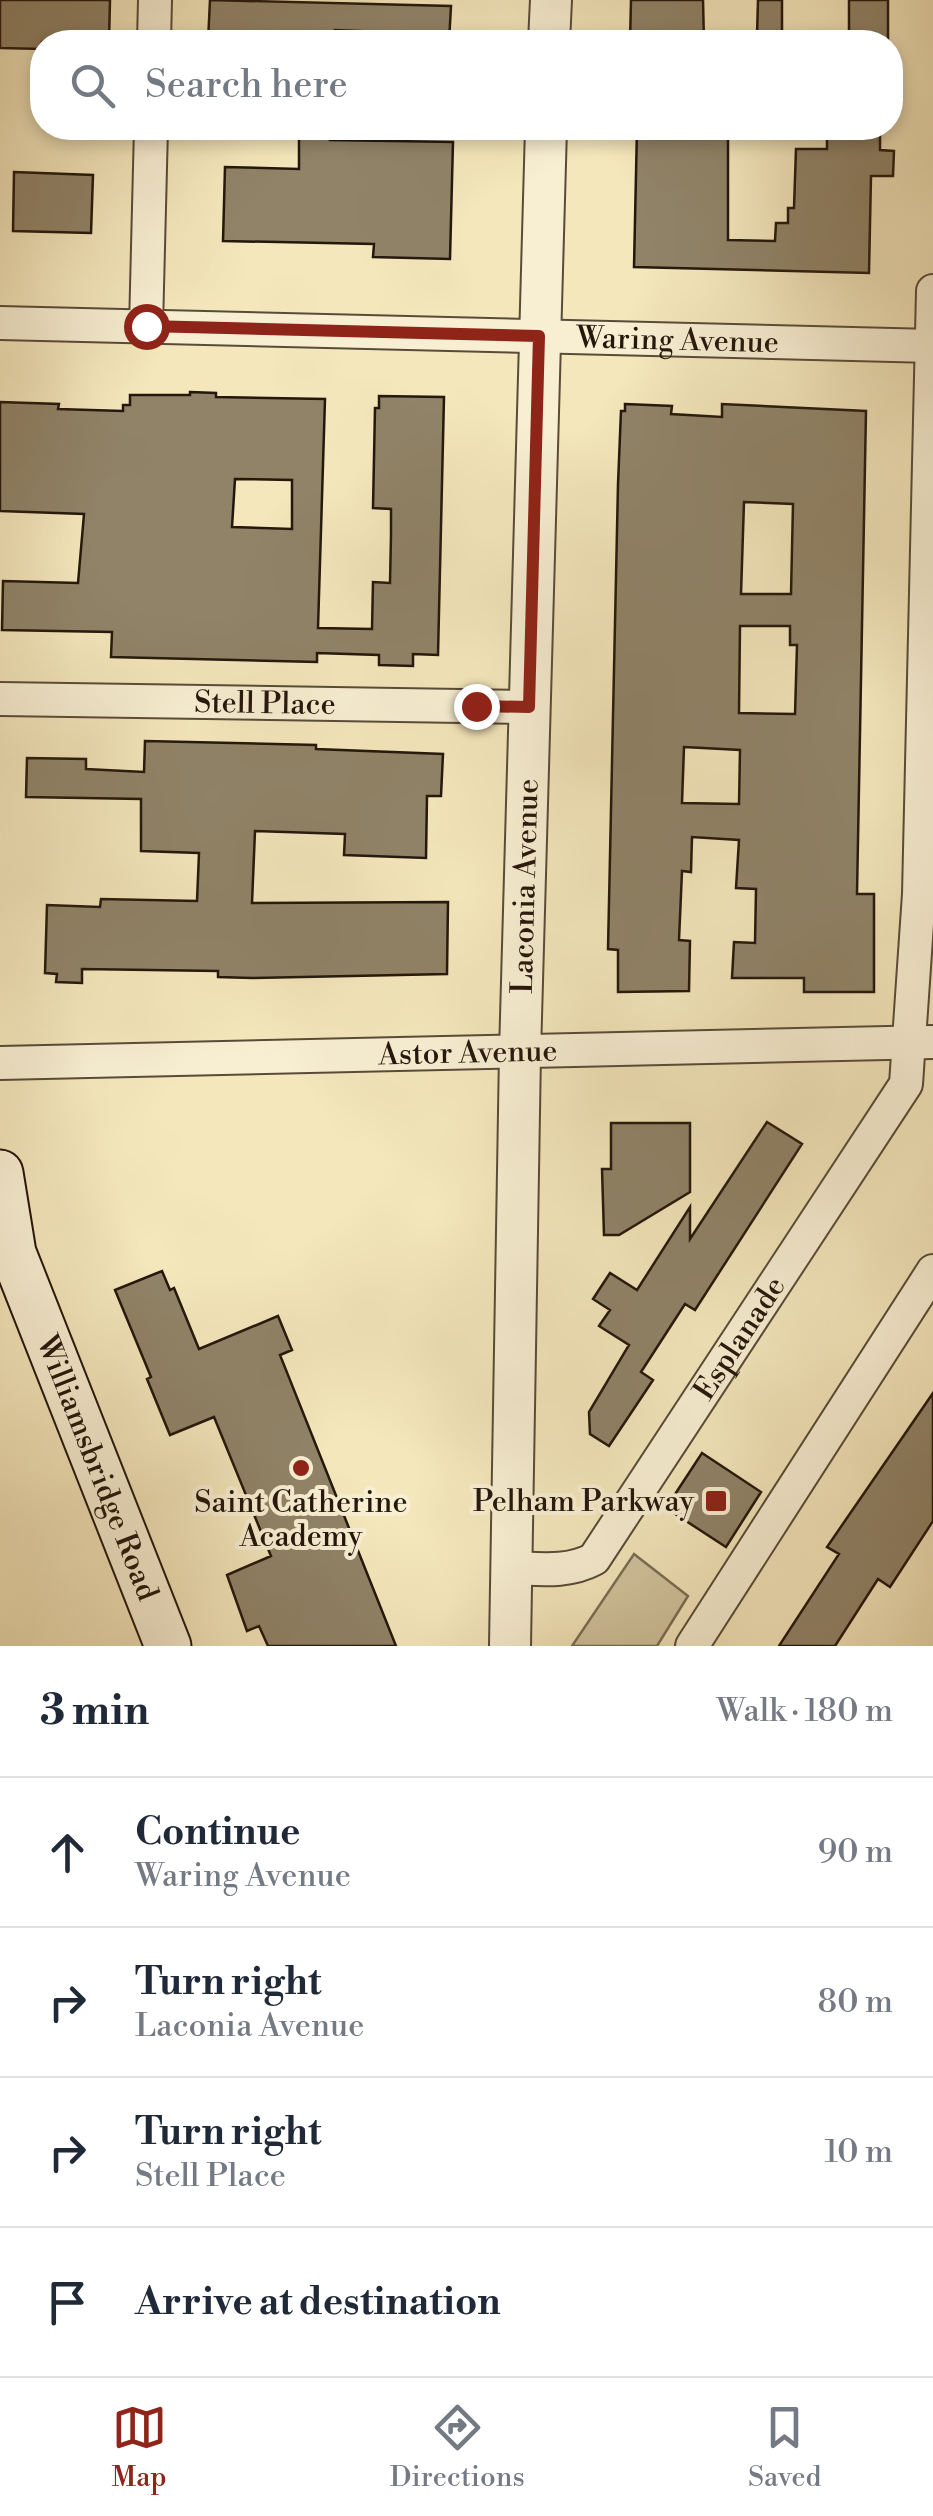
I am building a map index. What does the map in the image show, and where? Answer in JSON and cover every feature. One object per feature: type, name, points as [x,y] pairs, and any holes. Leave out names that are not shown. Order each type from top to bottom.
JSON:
[{"type":"main road","name":"Williamsbridge Road","points":[[0,1173],[13,1252],[168,1646]]},
{"type":"street","points":[[154,0],[154,30]]},
{"type":"street","points":[[550,30],[551,0]]},
{"type":"street","points":[[146,326],[152,140]]},
{"type":"street","name":"Laconia Avenue","points":[[510,1646],[520,1053],[546,140]]},
{"type":"street","points":[[921,1043],[919,894],[933,291]]},
{"type":"street","name":"Waring Avenue","points":[[0,323],[932,346]]},
{"type":"street","name":"Stell Place","points":[[0,699],[529,707]]},
{"type":"street","name":"Astor Avenue","points":[[0,1064],[921,1043]]},
{"type":"street","name":"Esplanade","points":[[512,1568],[559,1569],[594,1559],[906,1084],[921,1043]]},
{"type":"street","points":[[692,1646],[933,1271]]},
{"type":"shaded area","points":[[634,1554],[688,1596],[657,1646],[572,1646]]},
{"type":"building","points":[[0,0],[110,0],[109,30],[30,30],[30,49],[0,48]]},
{"type":"building","points":[[210,0],[451,6],[450,30],[209,30]]},
{"type":"building","points":[[631,0],[703,0],[704,30],[630,30]]},
{"type":"building","points":[[758,0],[782,0],[782,30],[757,30]]},
{"type":"building","points":[[849,0],[888,0],[888,30],[849,30]]},
{"type":"building","points":[[299,140],[453,142],[450,259],[373,257],[374,244],[223,241],[225,167],[299,169]]},
{"type":"building","points":[[637,140],[728,140],[728,240],[775,241],[776,223],[788,223],[788,208],[794,208],[796,149],[827,149],[827,140],[880,140],[880,150],[894,151],[893,176],[871,176],[869,273],[634,267]]},
{"type":"building","points":[[14,172],[93,175],[91,233],[13,231]]},
{"type":"building","points":[[130,395],[325,399],[318,628],[372,629],[373,582],[390,583],[391,535],[391,509],[373,508],[375,408],[379,408],[379,396],[444,397],[438,655],[413,654],[413,666],[379,665],[379,655],[317,653],[317,662],[111,657],[112,632],[2,630],[3,581],[78,583],[84,514],[0,511],[0,402],[123,411],[123,405],[130,405]],"holes":[[[235,479],[292,480],[292,529],[232,527]]]},
{"type":"building","points":[[625,404],[672,406],[671,414],[722,417],[722,404],[866,411],[857,894],[874,894],[874,992],[804,992],[804,978],[732,978],[734,942],[755,943],[756,889],[736,888],[739,840],[692,837],[691,872],[682,871],[679,940],[690,941],[689,991],[618,992],[618,950],[608,949],[618,484],[621,411],[625,411]],"holes":[[[744,502],[793,504],[791,594],[741,594]],[[740,626],[790,626],[790,645],[797,645],[795,714],[739,713]],[[684,747],[740,750],[739,804],[682,803]]]},
{"type":"building","points":[[145,741],[316,745],[316,749],[443,754],[441,796],[427,796],[426,858],[344,855],[345,834],[255,831],[252,903],[448,902],[447,974],[252,978],[218,977],[218,971],[82,969],[82,983],[56,982],[57,974],[45,973],[47,905],[100,907],[101,899],[197,901],[199,853],[141,851],[141,799],[26,797],[27,758],[86,759],[86,769],[144,772]]},
{"type":"building","points":[[767,1122],[802,1144],[695,1310],[685,1304],[641,1372],[653,1380],[609,1446],[590,1434],[589,1412],[629,1345],[599,1326],[610,1310],[593,1299],[610,1273],[637,1290],[690,1207],[690,1239]]},
{"type":"building","points":[[611,1123],[690,1123],[690,1192],[619,1235],[604,1235],[602,1169],[611,1169]]},
{"type":"building","points":[[162,1271],[170,1290],[174,1288],[199,1349],[278,1316],[292,1350],[280,1355],[396,1646],[268,1646],[259,1626],[247,1631],[227,1575],[271,1556],[214,1417],[170,1435],[115,1290]]},
{"type":"building","points":[[933,1393],[933,1521],[890,1587],[878,1579],[835,1646],[779,1646],[839,1554],[827,1547]]},
{"type":"building","points":[[702,1453],[761,1492],[726,1547],[666,1508]]},
{"type":"place","name":"Saint Catherine Academy","points":[[301,1468]]},
{"type":"place","name":"Pelham Parkway","points":[[716,1501]]},
{"type":"route","points":[[146,326],[539,336],[529,707],[476,706]]}]
